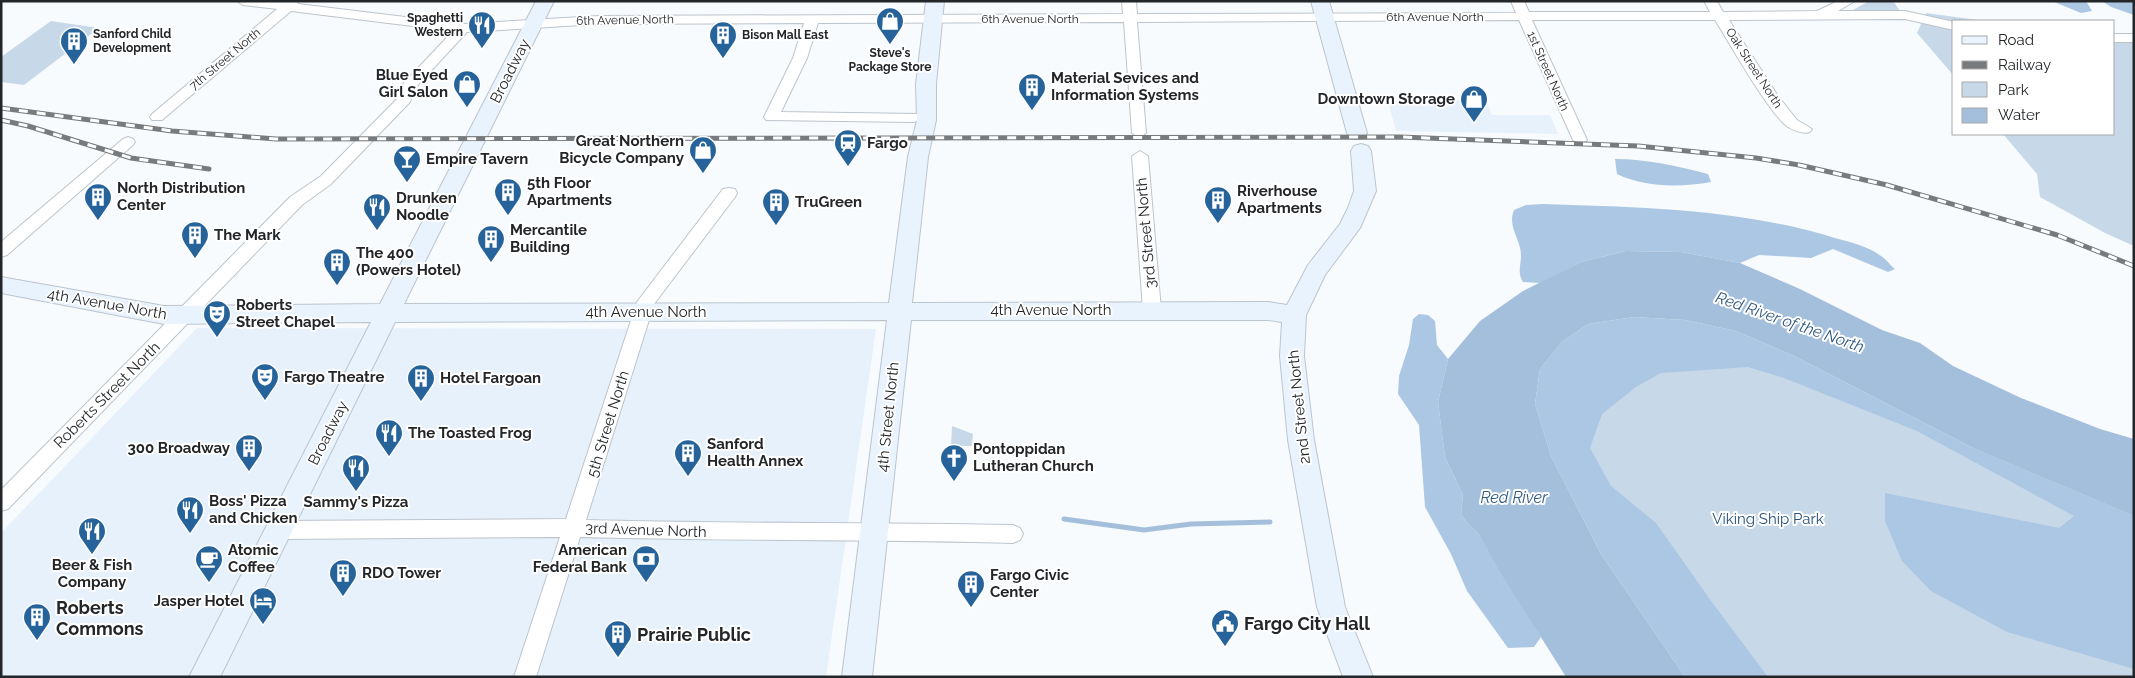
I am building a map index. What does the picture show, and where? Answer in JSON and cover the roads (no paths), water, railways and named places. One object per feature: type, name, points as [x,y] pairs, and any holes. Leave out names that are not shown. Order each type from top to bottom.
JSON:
[{"type":"street","name":"6th Avenue North","points":[[243,1],[291,4],[463,28],[599,20],[1130,19],[1322,9],[1524,17],[1819,16],[1904,8],[1952,25]]},
{"type":"street","name":"Broadway","points":[[204,677],[280,530],[545,1]]},
{"type":"street","name":"4th Street North","points":[[857,677],[876,532],[918,157],[923,139],[928,95],[926,84],[935,1]]},
{"type":"street","points":[[1129,1],[1139,134]]},
{"type":"street","name":"1st Street North","points":[[1517,1],[1580,140]]},
{"type":"street","name":"Oak Street North","points":[[1710,1],[1773,99],[1792,123],[1805,129]]},
{"type":"street","name":"6th Avenue North","points":[[1819,16],[1849,1]]},
{"type":"street","name":"7th Street North","points":[[156,117],[291,4]]},
{"type":"street","name":"2nd Street North","points":[[1322,9],[1359,142],[1365,191],[1349,228],[1316,271],[1294,315],[1292,356],[1296,406],[1331,607],[1358,677]]},
{"type":"street","points":[[812,20],[794,73],[771,117],[914,116]]},
{"type":"street","name":"Roberts Street North","points":[[1,503],[296,201],[326,180],[405,99],[408,87],[463,28]]},
{"type":"street","points":[[2115,38],[2134,38]]},
{"type":"street","name":"4th Street North","points":[[918,157],[912,139],[914,116],[918,95],[926,84]]},
{"type":"street","points":[[1,251],[128,142]]},
{"type":"street","name":"3rd Street North","points":[[1140,156],[1152,310]]},
{"type":"street","name":"5th Street North","points":[[525,677],[575,528],[643,313],[651,295],[729,193]]},
{"type":"street","name":"4th Avenue North","points":[[1,285],[151,313],[186,315],[1152,310],[1268,311],[1294,315]]},
{"type":"street","name":"3rd Avenue North","points":[[280,530],[575,528],[720,532],[1013,534]]},
{"type":"water","name":"Red River","points":[[1626,251],[1681,252],[1740,263],[1800,289],[1882,330],[1920,343],[1953,366],[2021,398],[2100,429],[2134,439],[2134,516],[1975,449],[1794,356],[1736,331],[1685,320],[1634,317],[1588,324],[1562,342],[1540,369],[1535,404],[1551,456],[1601,554],[1685,677],[1566,677],[1478,533],[1467,523],[1461,514],[1463,495],[1445,457],[1438,402],[1448,359],[1480,321],[1523,291],[1581,262]]},
{"type":"waterway","points":[[1064,519],[1144,530],[1191,524],[1270,522]]},
{"type":"railway","points":[[1,108],[172,131],[276,139],[1400,137],[1638,146],[1756,158],[1799,165],[1887,185],[2057,235],[2134,266]]},
{"type":"railway","points":[[1,120],[28,126],[131,158],[209,169]]},
{"type":"place","name":"Steve's Package Store","points":[[890,45]]},
{"type":"place","name":"Spaghetti Western","points":[[482,49]]},
{"type":"place","name":"Bison Mall East","points":[[723,59]]},
{"type":"place","name":"Sanford Child Development","points":[[74,65]]},
{"type":"place","name":"Blue Eyed Girl Salon","points":[[467,108]]},
{"type":"place","name":"Material Sevices and Information Systems","points":[[1032,111]]},
{"type":"place","name":"Downtown Storage","points":[[1474,123]]},
{"type":"place","name":"Fargo","points":[[848,167]]},
{"type":"place","name":"Great Northern Bicycle Company","points":[[703,174]]},
{"type":"place","name":"Empire Tavern","points":[[407,183]]},
{"type":"place","name":"5th Floor Apartments","points":[[508,216]]},
{"type":"place","name":"North Distribution Center","points":[[98,221]]},
{"type":"place","name":"Riverhouse Apartments","points":[[1218,224]]},
{"type":"place","name":"TruGreen","points":[[776,226]]},
{"type":"place","name":"Drunken Noodle","points":[[377,231]]},
{"type":"place","name":"The Mark","points":[[195,259]]},
{"type":"place","name":"Mercantile Building","points":[[491,263]]},
{"type":"place","name":"The 400 (Powers Hotel)","points":[[337,286]]},
{"type":"place","name":"Roberts Street Chapel","points":[[217,338]]},
{"type":"place","name":"Fargo Theatre","points":[[265,401]]},
{"type":"place","name":"Hotel Fargoan","points":[[421,402]]},
{"type":"place","name":"The Toasted Frog","points":[[389,457]]},
{"type":"place","name":"300 Broadway","points":[[249,472]]},
{"type":"place","name":"Sanford Health Annex","points":[[688,477]]},
{"type":"place","name":"Pontoppidan Lutheran Church","points":[[954,482]]},
{"type":"place","name":"Sammy's Pizza","points":[[356,492]]},
{"type":"place","name":"Boss' Pizza and Chicken","points":[[190,534]]},
{"type":"place","name":"Beer & Fish Company","points":[[92,555]]},
{"type":"place","name":"Atomic Coffee","points":[[209,583]]},
{"type":"place","name":"American Federal Bank","points":[[646,583]]},
{"type":"place","name":"RDO Tower","points":[[343,597]]},
{"type":"place","name":"Fargo Civic Center","points":[[971,608]]},
{"type":"place","name":"Jasper Hotel","points":[[263,625]]},
{"type":"place","name":"Roberts Commons","points":[[37,641]]},
{"type":"place","name":"Fargo City Hall","points":[[1225,647]]},
{"type":"place","name":"Prairie Public","points":[[618,658]]},
{"type":"water label","name":"Red River of the North","points":[[1790,322]]},
{"type":"park label","name":"Viking Ship Park","points":[[1768,519]]}]
